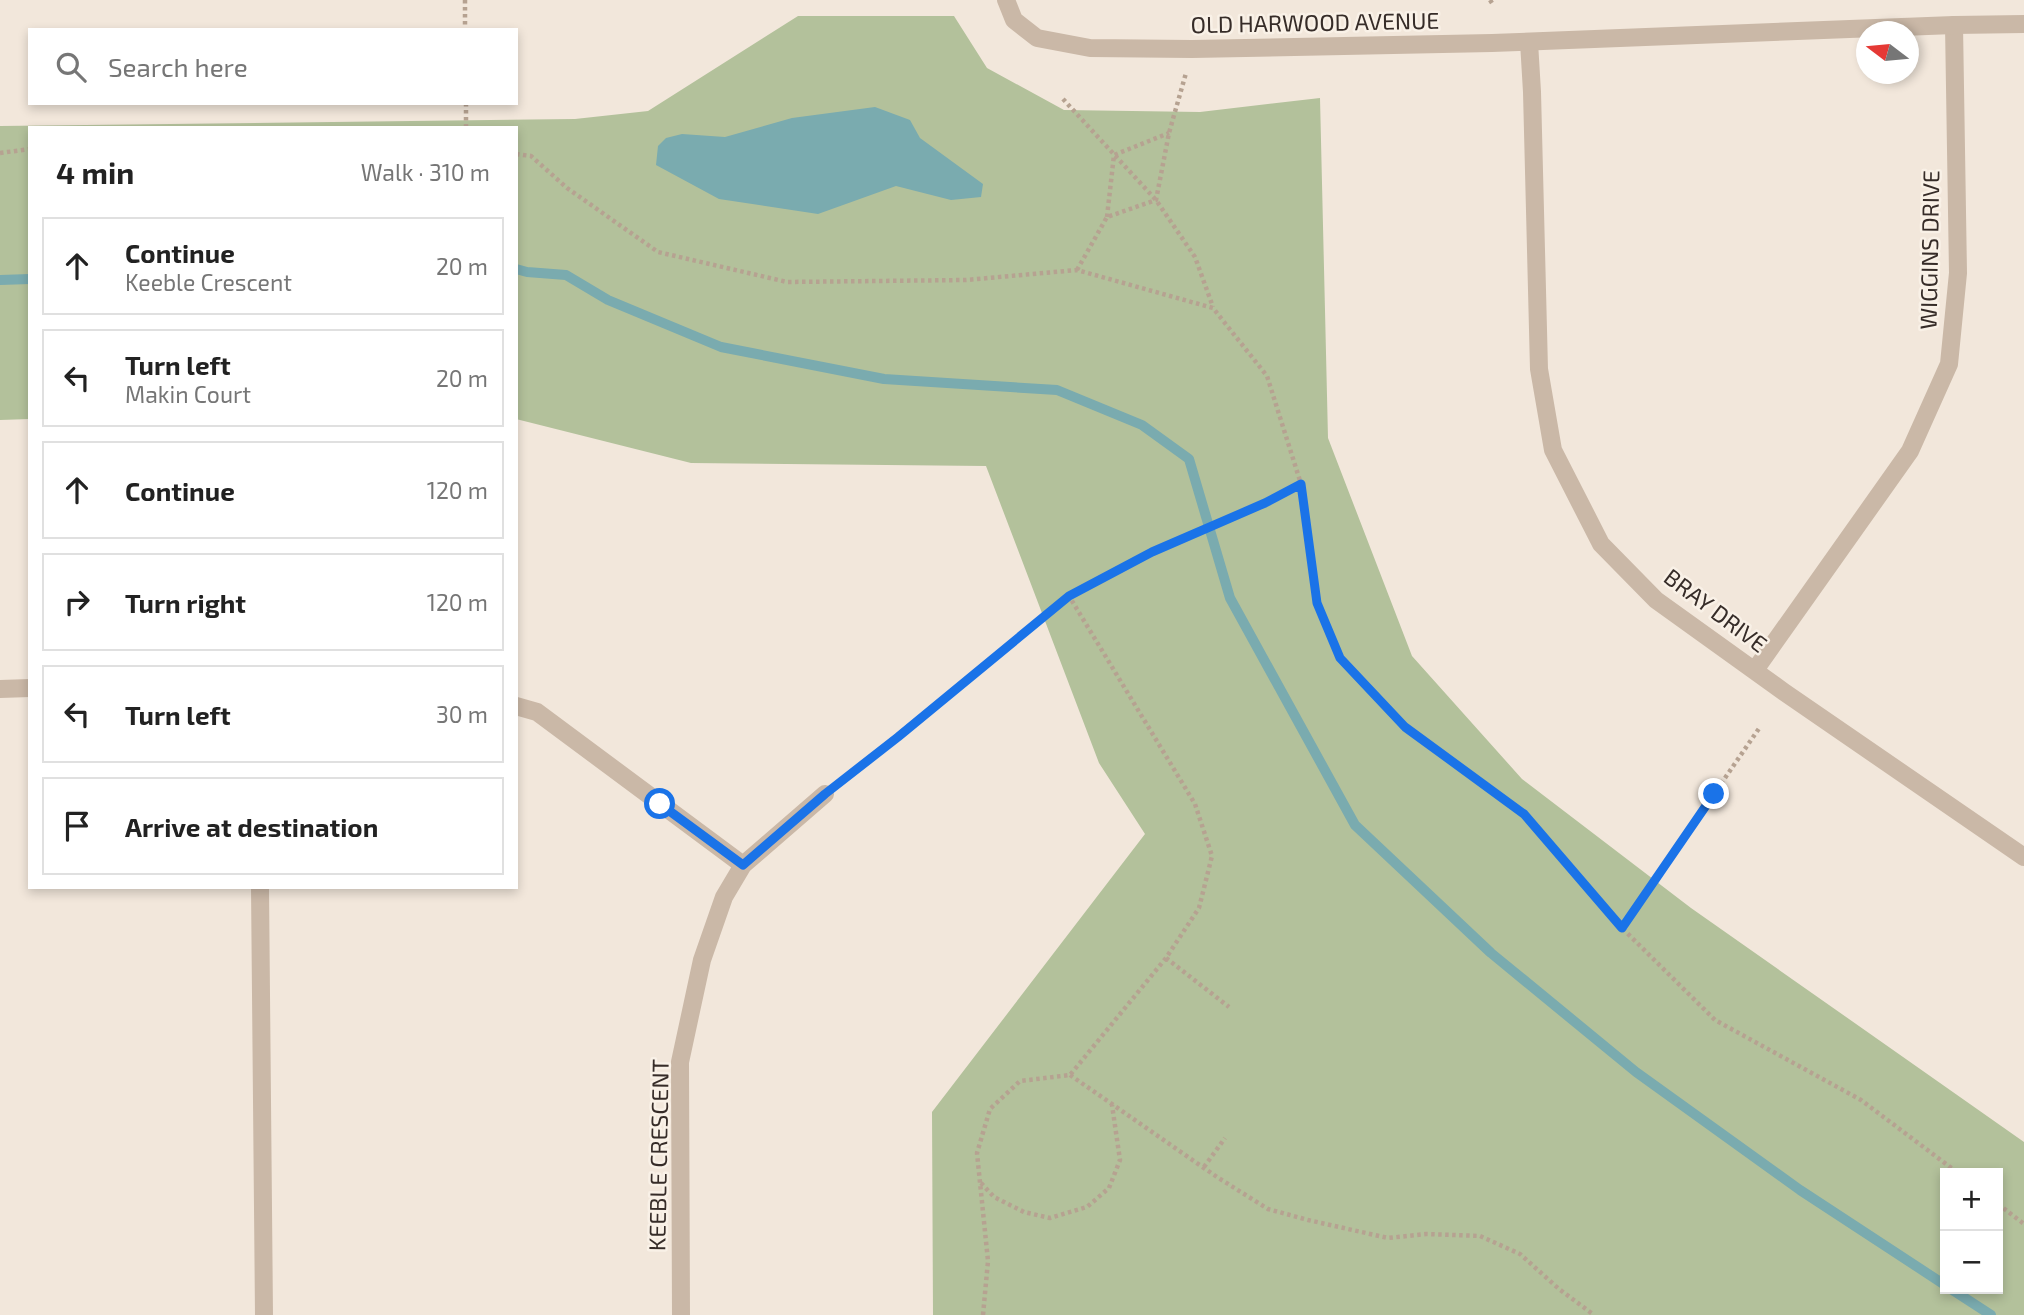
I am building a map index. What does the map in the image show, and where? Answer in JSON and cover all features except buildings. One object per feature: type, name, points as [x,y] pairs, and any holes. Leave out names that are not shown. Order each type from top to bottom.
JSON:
[{"type":"street","name":"OLD HARWOOD AVENUE","points":[[1006,0],[1014,20],[1037,38],[1090,48],[1192,49],[1529,42],[2024,24]]},
{"type":"street","name":"WIGGINS DRIVE","points":[[1755,670],[1910,451],[1949,364],[1958,273],[1954,25]]},
{"type":"street","name":"BRAY DRIVE","points":[[1529,42],[1539,369],[1553,450],[1601,544],[1656,600],[1784,692],[2024,857]]},
{"type":"street","points":[[0,688],[28,688]]},
{"type":"street","points":[[518,707],[537,712],[743,865]]},
{"type":"street","name":"KEEBLE CRESCENT","points":[[681,1315],[680,1062],[702,960],[724,897],[743,865],[825,794]]},
{"type":"street","points":[[260,889],[264,1315]]},
{"type":"path","points":[[465,0],[465,28]]},
{"type":"path","points":[[1156,200],[1192,49]]},
{"type":"path","points":[[1063,99],[1156,200],[1195,257],[1213,308],[1267,376],[1301,484],[1317,603],[1340,658],[1405,727],[1524,814],[1622,928],[1715,1020],[1861,1100],[1951,1168]]},
{"type":"path","points":[[466,105],[466,126]]},
{"type":"path","points":[[1114,155],[1170,133]]},
{"type":"path","points":[[0,153],[28,149]]},
{"type":"path","points":[[518,154],[531,156],[567,188],[658,252],[788,282],[966,280],[1077,270],[1213,308]]},
{"type":"path","points":[[1077,270],[1107,217],[1114,155]]},
{"type":"path","points":[[1107,217],[1156,200]]},
{"type":"path","points":[[825,794],[1069,596],[1152,552],[1265,503],[1301,484]]},
{"type":"path","points":[[1069,596],[1195,804],[1212,856],[1199,908],[1166,958],[1070,1075]]},
{"type":"path","points":[[1622,928],[1760,727]]},
{"type":"path","points":[[1166,958],[1229,1007]]},
{"type":"path","points":[[984,1315],[988,1261],[977,1153],[990,1109],[1020,1081],[1070,1075],[1268,1209],[1388,1238],[1426,1234],[1480,1236],[1520,1254],[1559,1289],[1594,1315]]},
{"type":"path","points":[[980,1182],[994,1197],[1024,1212],[1050,1218],[1087,1207],[1109,1188],[1120,1160],[1112,1104]]},
{"type":"path","points":[[1204,1167],[1225,1138]]},
{"type":"path","points":[[2003,1208],[2024,1224]]},
{"type":"green space","points":[[798,16],[954,16],[987,68],[1064,110],[1200,112],[1320,98],[1328,438],[1412,656],[1522,779],[1691,908],[2024,1142],[2024,1315],[933,1315],[932,1112],[1145,834],[1099,763],[986,466],[691,463],[518,420],[518,126],[28,126],[28,419],[0,420],[0,126],[575,119],[648,111]]},
{"type":"water","points":[[875,107],[910,120],[920,138],[983,184],[981,197],[951,200],[896,186],[818,214],[719,199],[656,165],[658,146],[666,138],[682,134],[725,137],[792,118]]},
{"type":"waterway","points":[[518,270],[566,275],[608,300],[721,347],[884,379],[1057,390],[1142,425],[1189,459],[1230,598],[1355,825],[1491,953],[1636,1072],[1800,1190],[1940,1282]]},
{"type":"waterway","points":[[0,280],[28,279]]},
{"type":"waterway","points":[[1959,1294],[1991,1315]]},
{"type":"route","points":[[660,804],[743,865],[825,794],[1069,596],[1152,552],[1265,503],[1301,484],[1317,603],[1340,658],[1405,727],[1524,814],[1622,928],[1714,794]]}]
